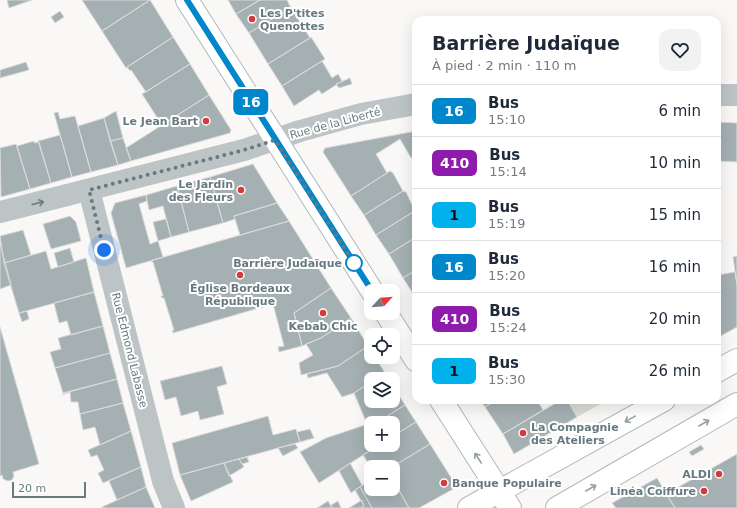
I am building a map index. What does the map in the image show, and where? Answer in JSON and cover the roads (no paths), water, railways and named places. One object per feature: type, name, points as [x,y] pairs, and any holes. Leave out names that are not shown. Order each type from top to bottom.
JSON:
[{"type":"main road","points":[[187,0],[368,284]]},
{"type":"main road","points":[[390,320],[412,354]]},
{"type":"main road","points":[[721,369],[737,360]]},
{"type":"main road","points":[[444,404],[505,499]]},
{"type":"main road","points":[[469,508],[505,499],[658,404]]},
{"type":"main road","points":[[558,508],[737,404]]},
{"type":"street","points":[[721,95],[737,95]]},
{"type":"street","name":"Rue de la Liberté","points":[[0,212],[244,150],[361,114],[412,105]]},
{"type":"street","name":"Rue Edmond Labasse","points":[[89,190],[163,481],[174,508]]},
{"type":"place","name":"Les P'tites Quenottes","points":[[252,19]]},
{"type":"place","name":"Le Jean Bart","points":[[206,121]]},
{"type":"place","name":"Le Jardin des Fleurs","points":[[241,190]]},
{"type":"place","name":"Barrière Judaïque","points":[[354,263]]},
{"type":"place","name":"Église Bordeaux République","points":[[240,275]]},
{"type":"place","name":"Kebab Chic","points":[[323,313]]},
{"type":"place","name":"La Compagnie des Ateliers","points":[[523,433]]},
{"type":"place","name":"ALDI","points":[[719,474]]},
{"type":"place","name":"Banque Populaire","points":[[444,483]]},
{"type":"place","name":"Linéa Coiffure","points":[[704,491]]}]
